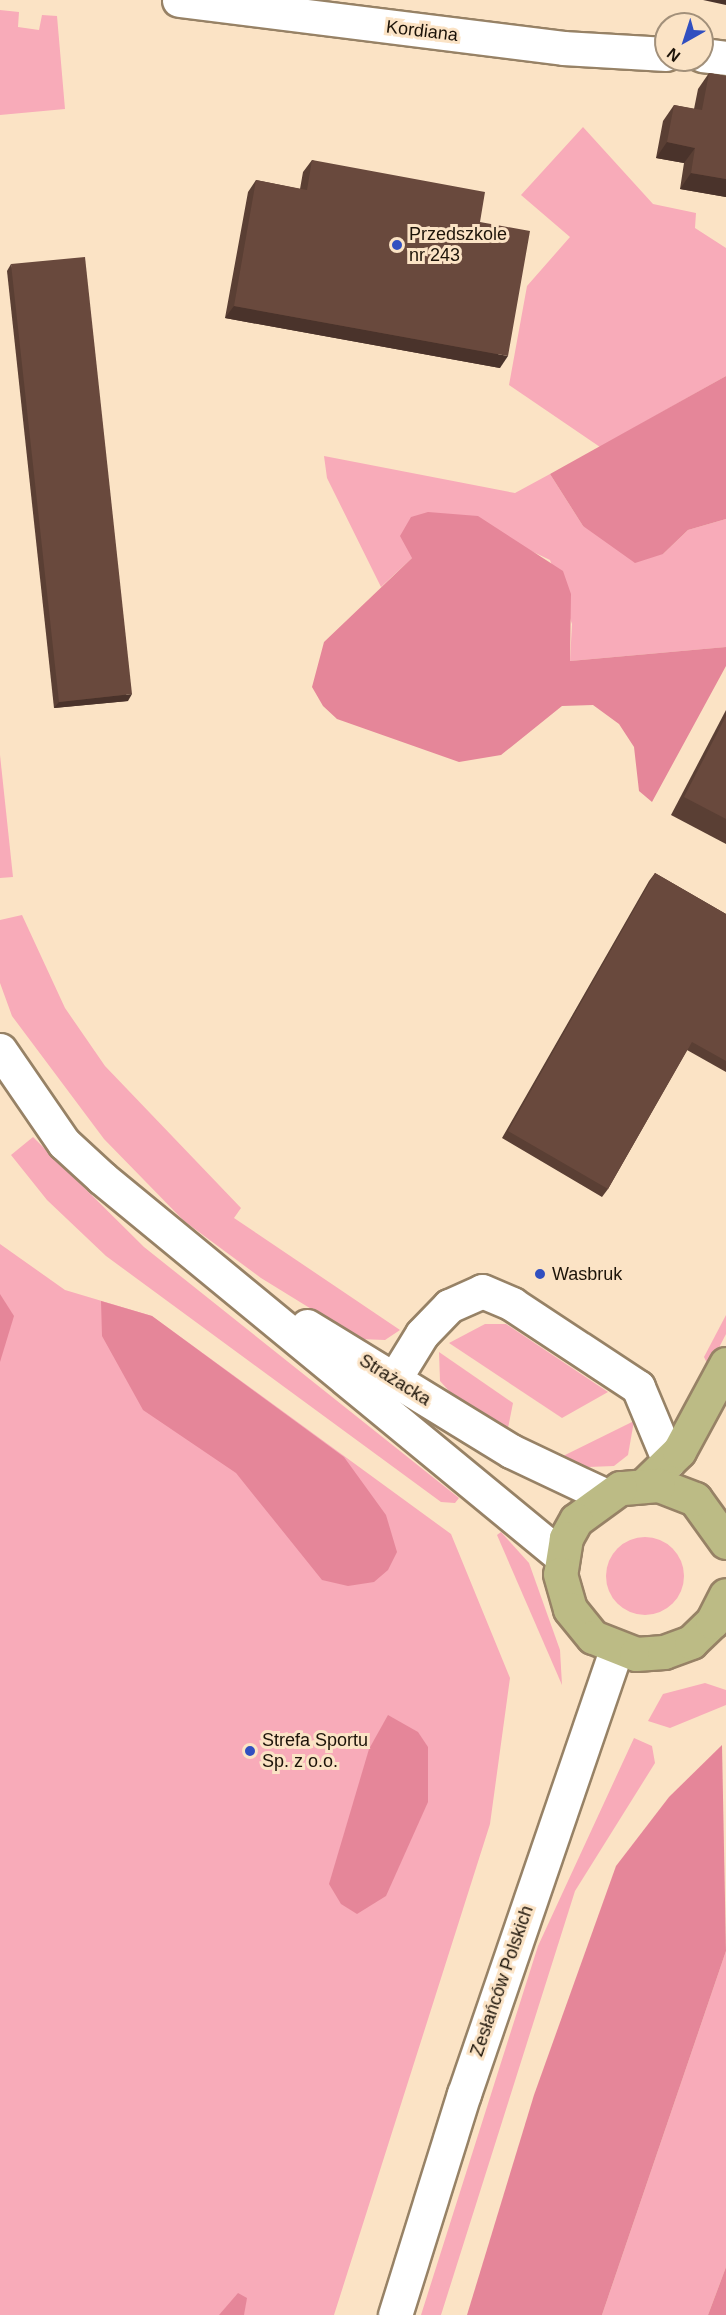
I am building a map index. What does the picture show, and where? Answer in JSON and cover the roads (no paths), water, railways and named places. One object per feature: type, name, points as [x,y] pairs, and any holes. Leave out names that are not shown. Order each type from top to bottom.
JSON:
[{"type":"main road","points":[[721,1616],[691,1642],[664,1652],[616,1649],[592,1636],[570,1609],[561,1556],[576,1520],[604,1495],[644,1485],[669,1461],[726,1364]]},
{"type":"main road","points":[[644,1485],[695,1500],[724,1526]]},
{"type":"street","name":"Kordiana","points":[[179,0],[563,48],[654,53]]},
{"type":"street","name":"Strażacka","points":[[0,1050],[64,1143],[191,1253],[386,1392],[561,1556]]},
{"type":"street","points":[[386,1392],[422,1334],[449,1306],[482,1291],[512,1304],[638,1387],[669,1461]]},
{"type":"street","name":"Strażacka","points":[[386,1392],[604,1495]]},
{"type":"street","name":"Zesłańców Polskich","points":[[395,2315],[616,1649]]},
{"type":"place","name":"Przedszkole nr 243","points":[[397,245]]},
{"type":"place","name":"Wasbruk","points":[[540,1274]]},
{"type":"place","name":"Strefa Sportu Sp. z o.o.","points":[[250,1751]]}]
